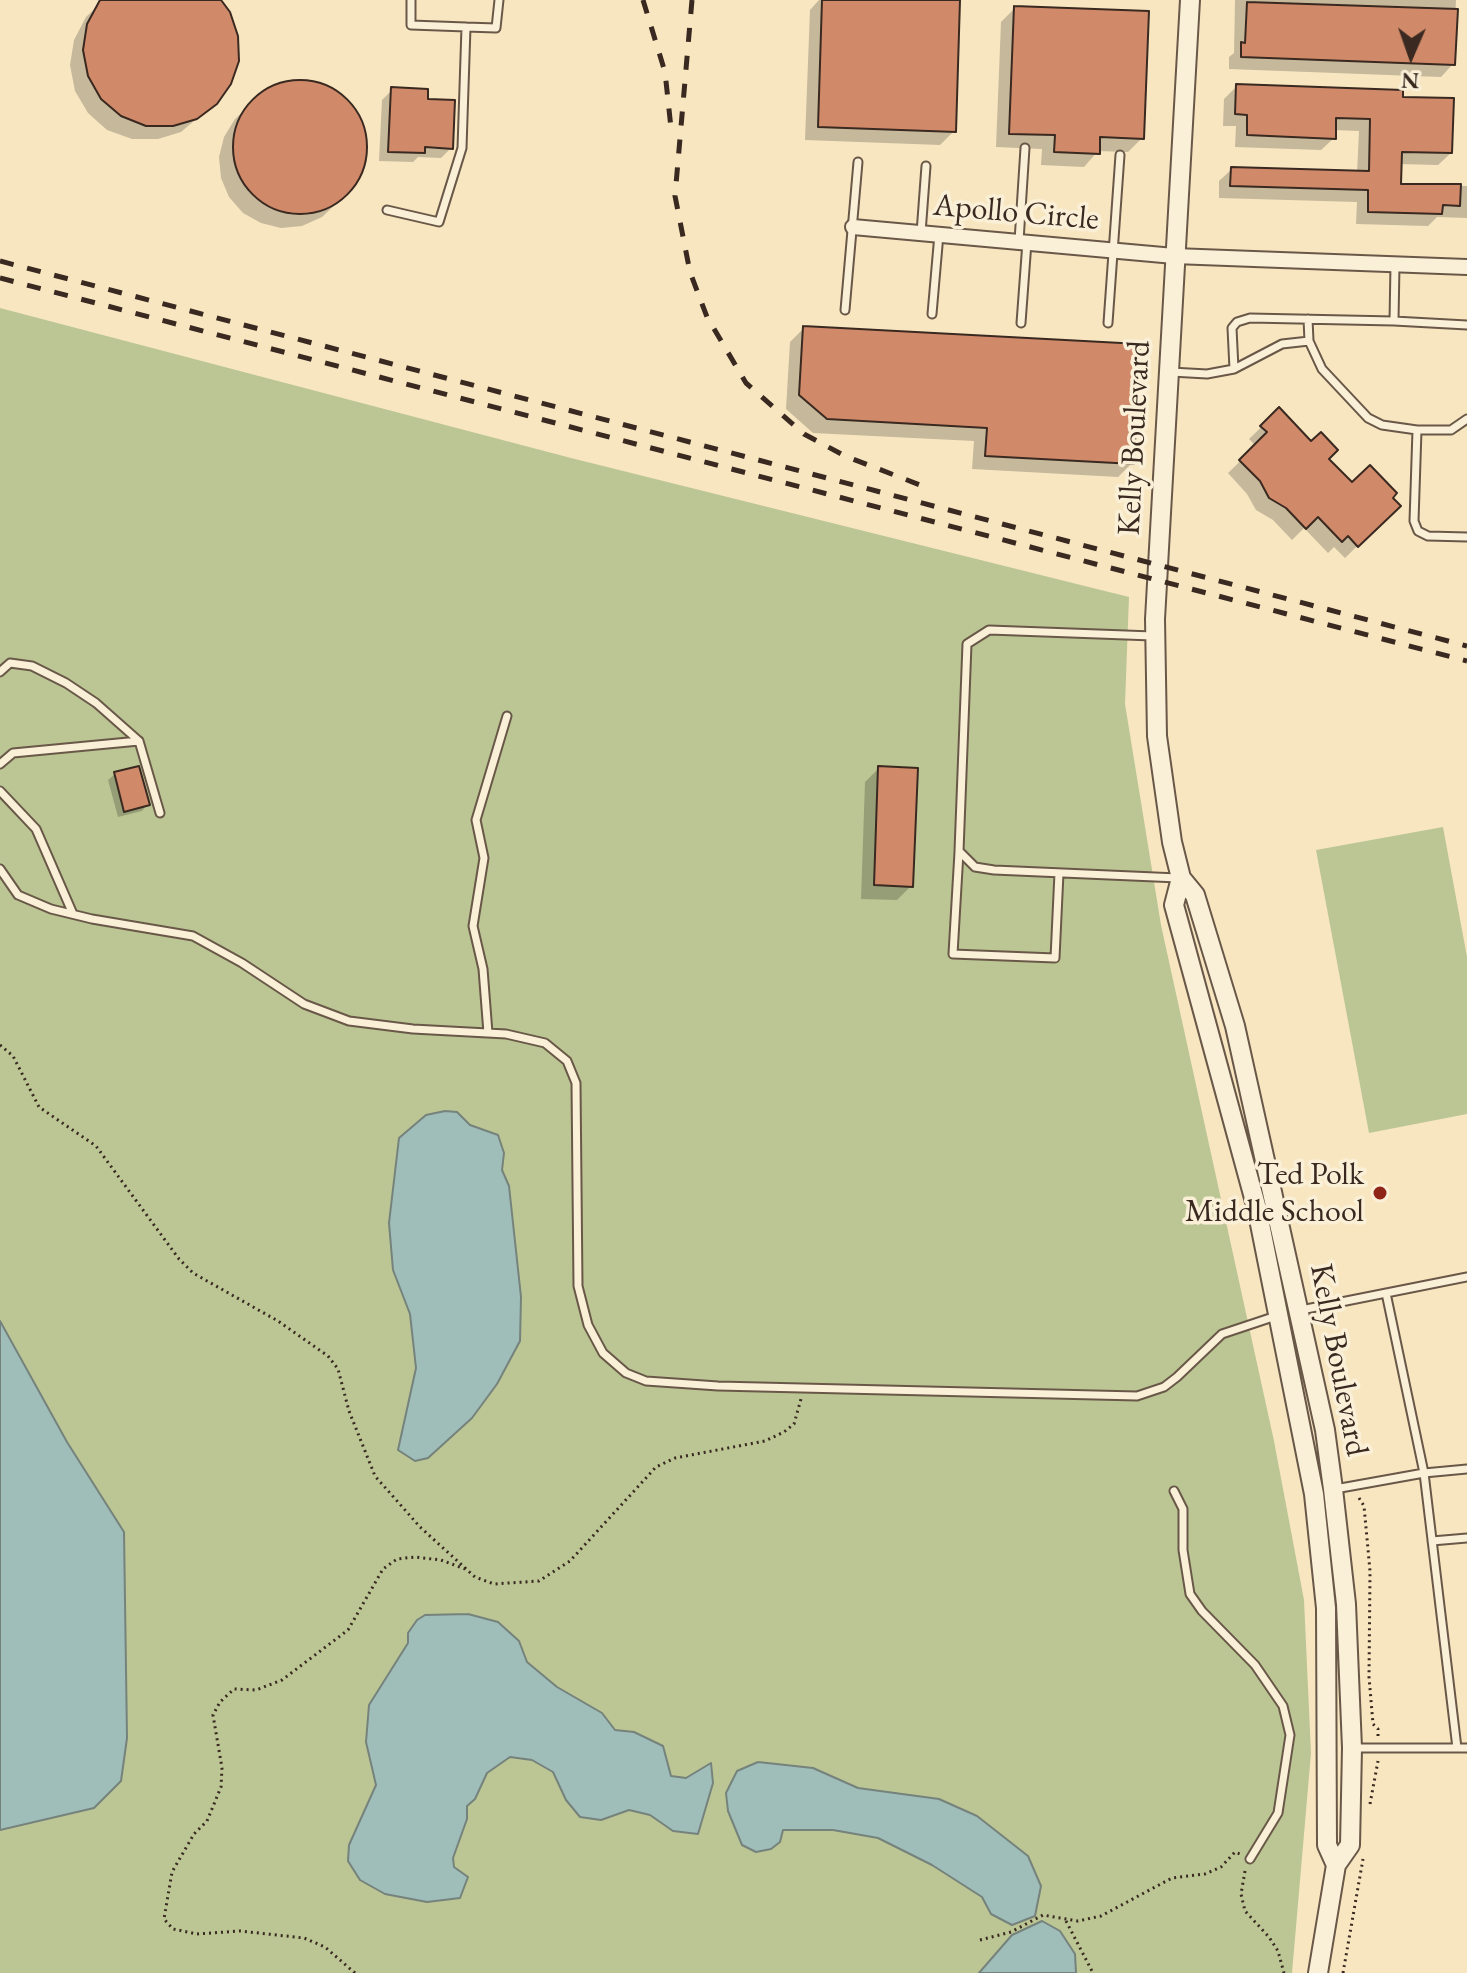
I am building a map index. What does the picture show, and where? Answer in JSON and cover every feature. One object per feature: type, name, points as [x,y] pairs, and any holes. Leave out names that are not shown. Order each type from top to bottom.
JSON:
[{"type":"street","name":"Kelly Boulevard","points":[[1190,0],[1155,636],[1157,736],[1181,878],[1174,905],[1257,1209],[1314,1494],[1326,1608],[1327,1845],[1336,1865]]},
{"type":"street","name":"Apollo Circle","points":[[853,227],[1174,256],[1467,267]]},
{"type":"street","name":"Kelly Boulevard","points":[[1181,878],[1195,895],[1235,1026],[1325,1430],[1333,1489],[1346,1604],[1352,1748],[1350,1845],[1336,1865],[1318,1973]]},
{"type":"street","points":[[1278,1315],[1299,1311]]},
{"type":"lane","points":[[411,0],[411,25],[496,28],[499,0]]},
{"type":"lane","points":[[387,210],[439,222],[462,148],[466,27]]},
{"type":"lane","points":[[1021,323],[1025,148]]},
{"type":"lane","points":[[1108,323],[1120,155]]},
{"type":"lane","points":[[845,310],[858,162]]},
{"type":"lane","points":[[921,233],[926,166]]},
{"type":"lane","points":[[932,314],[939,234]]},
{"type":"lane","points":[[1394,321],[1395,265]]},
{"type":"lane","points":[[1234,369],[1232,328],[1237,322],[1250,318],[1464,324],[1467,335]]},
{"type":"lane","points":[[1308,319],[1309,341],[1322,369],[1368,418],[1382,425],[1417,430],[1451,430],[1467,419]]},
{"type":"lane","points":[[1168,372],[1207,374],[1234,369],[1282,344],[1309,341]]},
{"type":"lane","points":[[1417,430],[1414,521],[1418,531],[1428,536],[1467,537]]},
{"type":"lane","points":[[1059,873],[1055,958],[953,954],[967,644],[989,630],[1155,636]]},
{"type":"lane","points":[[0,672],[10,663],[32,666],[96,703],[139,741],[160,813]]},
{"type":"lane","points":[[488,1033],[483,969],[473,926],[484,858],[476,820],[507,716]]},
{"type":"lane","points":[[0,764],[13,753],[139,741]]},
{"type":"lane","points":[[0,791],[36,829],[73,914]]},
{"type":"lane","points":[[959,851],[975,867],[1181,878]]},
{"type":"lane","points":[[0,869],[18,895],[73,914],[193,936],[242,963],[304,1004],[349,1021],[413,1029],[488,1033],[545,1043],[567,1061],[576,1083],[578,1286],[588,1325],[603,1353],[626,1373],[646,1381],[1137,1396],[1164,1387],[1222,1334],[1278,1315]]},
{"type":"lane","points":[[1299,1311],[1467,1277]]},
{"type":"lane","points":[[1386,1293],[1424,1473],[1457,1748]]},
{"type":"lane","points":[[1333,1489],[1467,1469]]},
{"type":"lane","points":[[1174,1491],[1183,1509],[1183,1550],[1190,1594],[1202,1611],[1255,1665],[1283,1706],[1290,1735],[1278,1813],[1250,1859]]},
{"type":"lane","points":[[1432,1541],[1467,1538]]},
{"type":"lane","points":[[1352,1748],[1467,1748]]},
{"type":"path","points":[[0,1045],[13,1056],[39,1107],[96,1146],[179,1259],[193,1273],[301,1335],[328,1356],[338,1369],[349,1411],[375,1476],[420,1527],[468,1571]]},
{"type":"path","points":[[355,1973],[325,1947],[304,1938],[240,1931],[197,1934],[173,1929],[164,1919],[172,1872],[207,1821],[221,1787],[213,1715],[220,1702],[234,1689],[256,1690],[282,1680],[348,1630],[383,1569],[397,1559],[415,1557],[441,1560],[494,1584],[539,1581],[570,1561],[656,1467],[675,1458],[765,1441],[784,1432],[798,1416],[802,1387]]},
{"type":"path","points":[[980,1940],[1011,1932],[1043,1915],[1066,1921],[1101,1916],[1172,1878],[1221,1867],[1235,1852],[1250,1859],[1241,1894],[1245,1911],[1274,1944],[1284,1973]]},
{"type":"path","points":[[1066,1921],[1093,1973]]},
{"type":"green space","points":[[0,308],[571,458],[1129,597],[1125,704],[1161,925],[1274,1441],[1304,1600],[1311,1753],[1292,1973],[0,1973]]},
{"type":"green space","points":[[1443,827],[1467,957],[1467,1114],[1369,1133],[1316,850]]},
{"type":"water","points":[[457,1112],[470,1125],[498,1135],[504,1153],[502,1170],[509,1186],[521,1297],[520,1341],[497,1384],[472,1418],[428,1458],[415,1461],[398,1450],[416,1368],[410,1314],[393,1270],[389,1223],[399,1138],[426,1115]]},
{"type":"water","points":[[0,1321],[67,1442],[124,1532],[127,1738],[121,1781],[94,1808],[0,1830]]},
{"type":"water","points":[[468,1614],[498,1622],[519,1641],[527,1662],[557,1687],[602,1713],[615,1730],[634,1732],[663,1746],[671,1776],[686,1778],[711,1763],[713,1783],[698,1834],[673,1831],[650,1815],[629,1810],[601,1820],[580,1817],[566,1800],[553,1772],[532,1760],[510,1757],[487,1773],[475,1799],[467,1806],[467,1819],[453,1858],[454,1867],[468,1877],[460,1898],[427,1902],[385,1894],[360,1880],[348,1861],[349,1845],[376,1785],[366,1742],[369,1705],[408,1643],[408,1633],[417,1620],[425,1615]]},
{"type":"water","points":[[758,1762],[813,1768],[858,1788],[939,1799],[977,1816],[1028,1856],[1041,1886],[1035,1916],[1012,1925],[991,1914],[982,1897],[932,1865],[878,1838],[833,1830],[783,1830],[780,1842],[771,1849],[756,1852],[742,1845],[728,1811],[726,1793],[737,1771]]},
{"type":"water","points":[[1042,1921],[1060,1931],[1075,1954],[1076,1973],[979,1973],[1012,1935]]},
{"type":"building","points":[[100,0],[221,0],[230,12],[238,36],[239,61],[231,84],[217,104],[197,119],[173,126],[146,126],[121,116],[101,99],[88,76],[83,50],[87,24]]},
{"type":"building","points":[[822,0],[960,0],[956,132],[818,127]]},
{"type":"building","points":[[1247,2],[1458,9],[1455,65],[1241,57],[1241,42],[1245,43]]},
{"type":"building","points":[[1014,6],[1149,11],[1144,139],[1100,137],[1100,154],[1054,152],[1055,135],[1009,134]]},
{"type":"building","points":[[300,80],[326,85],[348,99],[362,121],[367,147],[362,173],[348,195],[326,209],[300,214],[274,209],[252,195],[238,173],[233,147],[238,121],[252,99],[274,85]]},
{"type":"building","points":[[1236,84],[1403,90],[1403,97],[1454,98],[1452,153],[1402,152],[1401,184],[1461,184],[1460,206],[1443,205],[1442,214],[1368,212],[1368,190],[1230,186],[1231,167],[1369,171],[1370,119],[1336,118],[1336,139],[1247,135],[1247,115],[1235,114]]},
{"type":"building","points":[[391,87],[428,89],[428,99],[455,100],[453,149],[425,147],[425,153],[388,152]]},
{"type":"building","points":[[803,326],[1140,344],[1134,464],[985,456],[987,428],[827,419],[799,395]]},
{"type":"building","points":[[1279,407],[1311,441],[1321,432],[1338,450],[1329,459],[1352,482],[1370,465],[1397,493],[1393,498],[1401,506],[1358,547],[1348,536],[1342,542],[1318,517],[1306,529],[1286,508],[1269,498],[1260,481],[1239,460],[1267,432],[1260,426]]},
{"type":"building","points":[[139,766],[150,805],[124,812],[114,772]]},
{"type":"building","points":[[878,766],[918,768],[913,887],[874,885]]},
{"type":"railway","points":[[643,0],[665,72],[671,128]]},
{"type":"railway","points":[[692,0],[675,196],[690,272],[707,317],[746,383],[804,434],[845,456],[920,485]]},
{"type":"railway","points":[[0,261],[1467,646]]},
{"type":"railway","points":[[0,278],[1467,661]]},
{"type":"place","name":"Ted Polk Middle School","points":[[1380,1193]]}]
